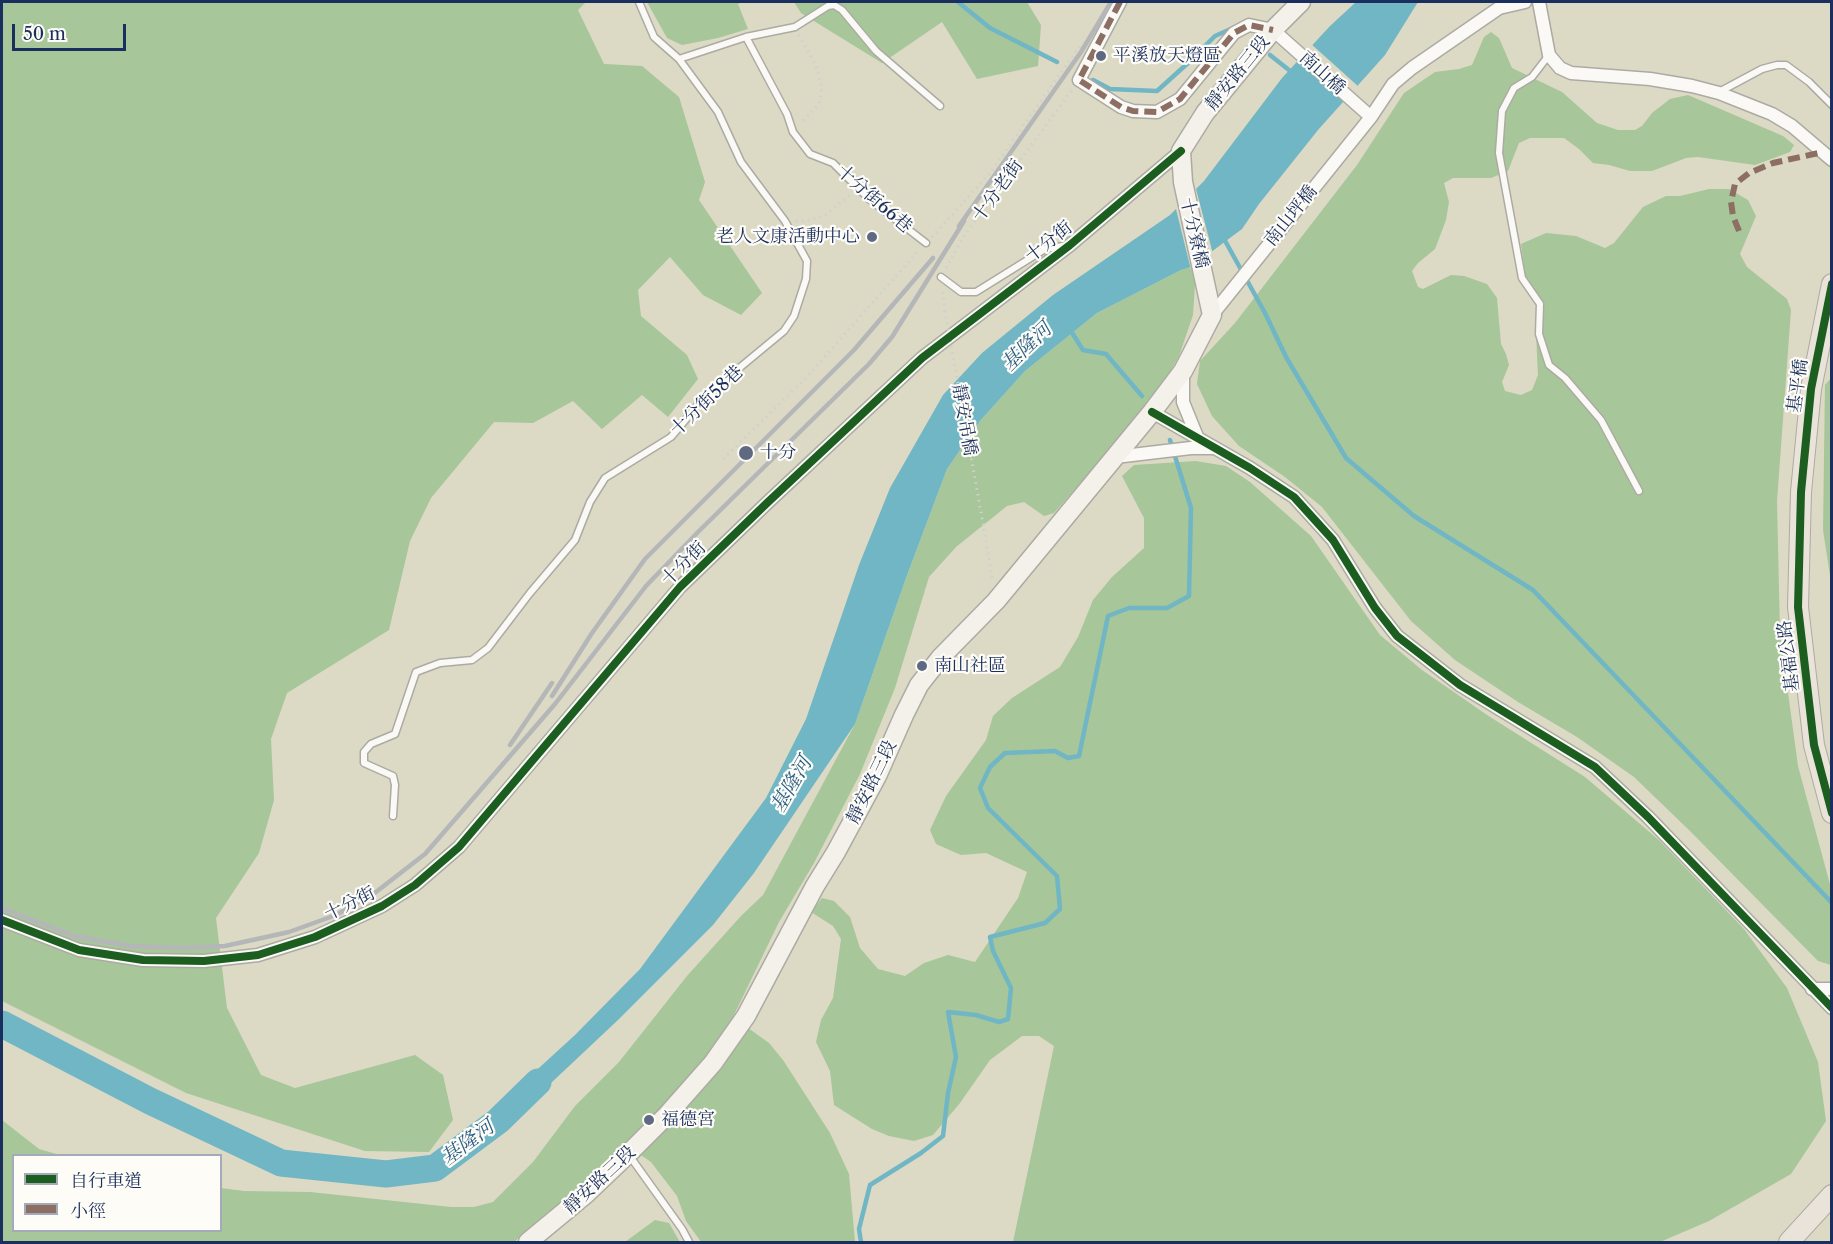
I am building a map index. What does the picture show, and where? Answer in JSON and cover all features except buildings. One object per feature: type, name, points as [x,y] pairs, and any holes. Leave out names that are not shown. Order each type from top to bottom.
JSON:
[{"type":"main road","name":"靜安路三段","points":[[1181,151],[1205,113],[1273,30],[1301,2]]},
{"type":"main road","name":"十分寮橋","points":[[1181,151],[1183,182],[1212,315]]},
{"type":"main road","name":"基平橋","points":[[1801,492],[1811,389],[1832,284]]},
{"type":"main road","name":"靜安路三段","points":[[528,1242],[586,1194],[628,1154],[713,1064],[746,1016],[877,777],[903,715],[920,685],[941,657],[996,601],[1152,412],[1182,371],[1212,315]]},
{"type":"main road","name":"基福公路","points":[[1801,492],[1798,607],[1814,745],[1832,813]]},
{"type":"main road","points":[[1789,1242],[1832,1195]]},
{"type":"street","points":[[1120,2],[1079,80],[1121,107],[1133,111],[1157,112],[1180,99],[1234,33],[1249,25],[1273,30]]},
{"type":"street","name":"南山坪橋","points":[[1212,315],[1371,117],[1393,84],[1412,68],[1499,8],[1525,2]]},
{"type":"street","points":[[1539,2],[1549,55],[1560,68],[1571,73],[1650,79],[1719,93],[1772,114],[1792,126],[1832,160]]},
{"type":"street","name":"南山橋","points":[[1273,30],[1371,117]]},
{"type":"street","name":"十分街","points":[[2,920],[79,950],[143,960],[204,961],[258,955],[315,937],[382,906],[415,885],[459,847],[680,587],[922,358],[1070,246],[1181,151]]},
{"type":"street","points":[[1182,371],[1184,402],[1198,439]]},
{"type":"street","points":[[1152,412],[1250,468],[1294,497],[1332,540],[1375,608],[1397,636],[1460,685],[1595,767],[1656,825],[1832,1008]]},
{"type":"street","points":[[1115,457],[1191,448],[1215,448]]},
{"type":"street","points":[[1812,989],[1832,989]]},
{"type":"lane","name":"十分街58巷","points":[[393,816],[396,785],[393,776],[364,763],[364,752],[371,744],[396,734],[416,672],[440,663],[472,660],[488,648],[575,540],[590,502],[605,478],[671,437],[697,406],[784,331],[794,316],[806,279],[807,261],[785,221],[741,162],[718,112],[679,59],[654,37],[639,2]]},
{"type":"lane","points":[[679,59],[746,37],[795,27],[828,6],[834,5],[842,10],[876,51],[940,106]]},
{"type":"lane","name":"十分街66巷","points":[[746,37],[787,114],[793,132],[810,154],[834,163],[858,188],[926,243]]},
{"type":"lane","points":[[1549,55],[1532,76],[1514,88],[1502,111],[1499,153],[1522,278],[1540,304],[1539,334],[1549,365],[1566,378],[1601,420],[1639,491]]},
{"type":"lane","points":[[1719,93],[1762,69],[1786,65],[1809,82],[1832,105]]},
{"type":"lane","points":[[941,277],[961,292],[976,292],[1045,249],[1070,246]]},
{"type":"lane","points":[[628,1154],[689,1242]]},
{"type":"path","points":[[793,132],[819,104],[822,87],[815,64],[795,27]]},
{"type":"path","points":[[785,221],[805,221],[824,216],[858,188]]},
{"type":"green space","points":[[2,2],[586,2],[578,10],[604,64],[642,66],[679,97],[705,182],[699,200],[762,293],[741,315],[703,295],[670,257],[638,290],[641,316],[687,355],[698,379],[668,417],[642,395],[602,429],[573,401],[533,423],[494,422],[431,498],[410,541],[389,630],[287,693],[271,739],[274,800],[259,853],[216,918],[227,1008],[261,1075],[295,1088],[415,1055],[443,1075],[453,1120],[429,1152],[365,1151],[186,1093],[2,1001]]},
{"type":"green space","points":[[647,2],[742,2],[738,4],[748,29],[682,45],[667,38]]},
{"type":"green space","points":[[794,2],[1027,2],[1041,25],[1038,66],[977,79],[942,22],[882,63],[801,13]]},
{"type":"green space","points":[[1491,32],[1499,38],[1512,68],[1562,92],[1597,123],[1618,130],[1635,130],[1670,99],[1688,95],[1783,136],[1794,145],[1790,152],[1755,165],[1698,157],[1686,158],[1652,171],[1630,171],[1593,163],[1564,138],[1530,138],[1519,143],[1508,171],[1491,178],[1453,178],[1444,183],[1449,202],[1446,220],[1435,249],[1412,271],[1418,287],[1423,289],[1451,275],[1464,276],[1487,284],[1497,298],[1501,344],[1509,365],[1502,382],[1505,391],[1521,395],[1532,390],[1538,375],[1536,333],[1539,298],[1525,275],[1521,244],[1546,233],[1576,236],[1605,248],[1614,243],[1643,207],[1666,196],[1680,196],[1709,189],[1729,189],[1748,200],[1756,216],[1740,254],[1747,267],[1787,299],[1791,310],[1777,501],[1780,634],[1798,766],[1831,888],[1831,965],[1818,961],[1634,777],[1577,737],[1518,702],[1455,660],[1411,621],[1322,507],[1285,477],[1239,446],[1212,416],[1197,384],[1200,361],[1235,323],[1357,165],[1404,93],[1435,72],[1472,65],[1484,37]]},
{"type":"green space","points":[[1191,267],[1195,284],[1193,315],[1179,356],[1156,397],[1054,513],[1044,516],[1024,502],[1007,506],[956,547],[929,577],[895,688],[860,774],[814,863],[779,922],[733,1017],[733,1022],[751,1030],[769,1043],[783,1060],[830,1133],[849,1174],[855,1242],[701,1242],[686,1221],[677,1196],[651,1162],[625,1144],[580,1188],[514,1242],[2,1242],[2,1120],[39,1149],[56,1154],[12,1154],[12,1232],[222,1232],[222,1188],[244,1191],[310,1192],[451,1207],[474,1207],[493,1202],[533,1162],[575,1106],[619,1062],[687,976],[763,895],[855,724],[947,469],[980,421],[1025,371],[1097,313]]},
{"type":"green space","points":[[1831,378],[1831,582],[1823,530],[1825,385]]},
{"type":"green space","points":[[1196,461],[1226,466],[1250,482],[1311,536],[1380,635],[1422,670],[1487,715],[1585,777],[1660,841],[1744,929],[1787,988],[1818,1062],[1826,1121],[1791,1174],[1709,1221],[1660,1242],[1013,1242],[1054,1046],[1039,1036],[1022,1036],[990,1060],[960,1103],[933,1135],[914,1141],[889,1136],[872,1129],[834,1105],[830,1071],[816,1042],[821,1020],[833,998],[841,939],[833,926],[811,912],[822,898],[834,901],[850,917],[860,948],[878,969],[905,976],[924,963],[948,955],[975,962],[1018,898],[1027,872],[986,853],[961,855],[936,844],[930,830],[946,796],[986,740],[993,716],[1012,698],[1060,667],[1078,637],[1093,600],[1112,577],[1144,548],[1144,518],[1122,476],[1134,465]]},
{"type":"green space","points":[[655,1220],[669,1223],[680,1242],[625,1242]]},
{"type":"water","points":[[1356,2],[1418,2],[1385,55],[1318,130],[1242,229],[1191,267],[1097,313],[1025,371],[980,421],[947,469],[855,724],[754,873],[713,925],[618,1020],[517,1115],[509,1098],[640,969],[766,798],[806,719],[859,565],[890,488],[943,395],[982,353],[1053,295],[1170,215],[1204,181],[1282,78],[1330,26]]},
{"type":"pier","points":[[1310,43],[1359,87],[1346,102],[1296,58]]},
{"type":"pier","points":[[1195,185],[1213,254],[1191,270],[1175,205]]},
{"type":"waterway","points":[[958,2],[990,28],[1057,62]]},
{"type":"waterway","points":[[1093,80],[1110,89],[1157,91],[1215,36],[1233,28]]},
{"type":"waterway","points":[[1270,55],[1294,74]]},
{"type":"waterway","points":[[1223,237],[1265,313],[1286,357],[1346,458],[1414,516],[1533,590],[1832,903]]},
{"type":"waterway","points":[[1069,328],[1083,350],[1106,354],[1142,396]]},
{"type":"waterway","points":[[861,1242],[859,1229],[870,1185],[921,1153],[943,1136],[948,1093],[956,1057],[948,1012],[976,1015],[999,1022],[1008,1019],[1011,988],[993,951],[990,937],[1045,923],[1060,909],[1057,876],[988,808],[980,788],[990,767],[1005,753],[1055,751],[1068,758],[1079,756],[1108,616],[1129,608],[1167,608],[1189,596],[1191,508],[1170,440]]},
{"type":"waterway","name":"基隆河","points":[[2,1024],[150,1101],[281,1163],[386,1174],[435,1168],[498,1121],[538,1082]]},
{"type":"railway","points":[[959,226],[1081,52],[1111,2]]},
{"type":"railway","points":[[2,908],[74,936],[131,946],[180,948],[225,946],[289,932],[336,915],[376,892],[425,854],[555,704],[646,586],[869,364],[892,337],[964,221]]},
{"type":"railway","points":[[552,696],[592,633],[645,559],[854,350],[933,258]]},
{"type":"railway","points":[[510,745],[552,683]]},
{"type":"marked path","points":[[1120,2],[1079,80],[1121,107],[1133,111],[1157,112],[1180,99],[1234,33],[1249,25],[1273,30]]},
{"type":"marked path","points":[[1739,231],[1731,202],[1735,184],[1749,173],[1773,163],[1823,152]]},
{"type":"cycle path","points":[[2,920],[79,950],[143,960],[204,961],[258,955],[315,937],[382,906],[415,885],[459,847],[680,587],[767,503],[922,358],[1070,245],[1181,151]]},
{"type":"cycle path","points":[[1832,284],[1811,389],[1801,492],[1798,607],[1814,745],[1832,813]]},
{"type":"cycle path","points":[[1152,412],[1250,468],[1294,497],[1333,540],[1375,608],[1397,636],[1460,685],[1595,767],[1648,817],[1832,1008]]},
{"type":"place","name":"平溪放天燈區","points":[[1101,56]]},
{"type":"place","name":"老人文康活動中心","points":[[872,237]]},
{"type":"place","name":"十分","points":[[746,453]]},
{"type":"place","name":"南山社區","points":[[922,666]]},
{"type":"place","name":"福德宮","points":[[649,1120]]}]
